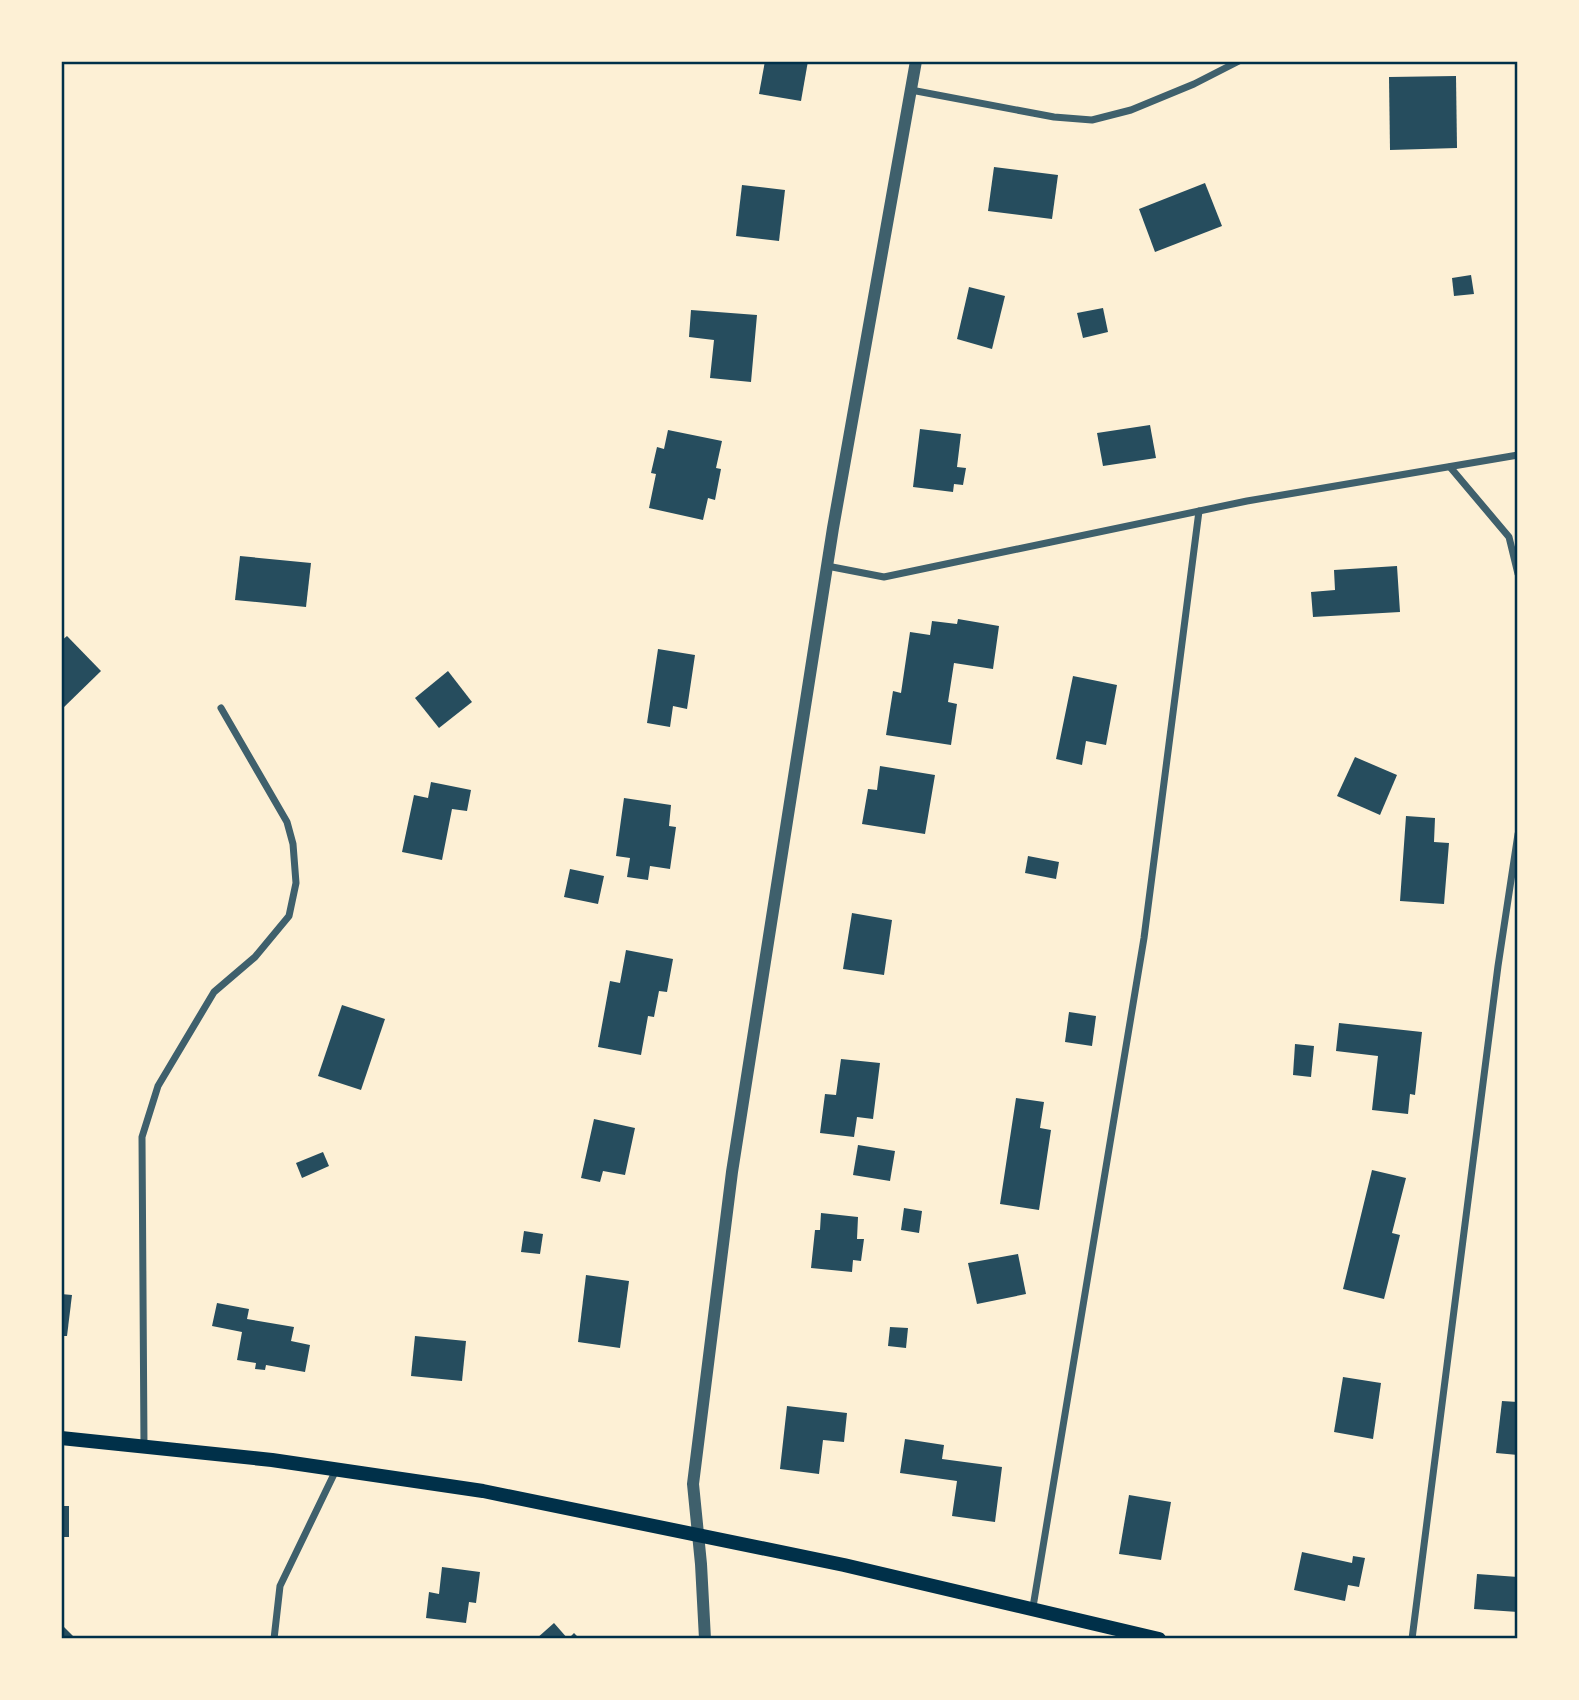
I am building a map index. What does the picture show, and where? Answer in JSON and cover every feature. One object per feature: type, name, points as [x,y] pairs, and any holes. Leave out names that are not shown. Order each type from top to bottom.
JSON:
[{"type":"main road","points":[[61,1438],[272,1460],[483,1491],[1032,1608],[1158,1639]]},
{"type":"street","points":[[705,1639],[693,1484],[732,1172],[827,566],[916,61]]},
{"type":"street","points":[[911,90],[1054,117],[1092,120],[1131,110],[1194,84],[1239,61]]},
{"type":"street","points":[[827,566],[884,577],[1199,511],[1518,455]]},
{"type":"street","points":[[1450,467],[1509,537],[1518,574]]},
{"type":"street","points":[[1032,1608],[1144,938],[1199,511]]},
{"type":"street","points":[[144,1447],[142,1137],[159,1086],[214,992],[255,957],[289,916],[296,883],[293,844],[287,821],[221,708]]},
{"type":"street","points":[[1412,1639],[1498,966],[1518,834]]},
{"type":"street","points":[[274,1639],[280,1586],[336,1469]]},
{"type":"building","points":[[765,61],[808,61],[801,101],[759,94]]},
{"type":"building","points":[[1456,76],[1457,148],[1390,150],[1389,77]]},
{"type":"building","points":[[994,167],[1058,175],[1052,219],[988,211]]},
{"type":"building","points":[[1205,183],[1222,226],[1155,252],[1139,209]]},
{"type":"building","points":[[742,185],[785,190],[779,241],[736,236]]},
{"type":"building","points":[[1471,275],[1474,294],[1454,296],[1452,278]]},
{"type":"building","points":[[969,287],[1005,296],[992,349],[957,339]]},
{"type":"building","points":[[1103,308],[1108,332],[1083,338],[1077,313]]},
{"type":"building","points":[[691,310],[757,315],[751,382],[710,378],[714,340],[689,337]]},
{"type":"building","points":[[1150,425],[1156,458],[1103,466],[1097,433]]},
{"type":"building","points":[[920,429],[961,434],[957,467],[966,468],[963,485],[954,484],[953,492],[913,487]]},
{"type":"building","points":[[668,430],[722,441],[716,468],[721,469],[715,500],[708,498],[703,520],[649,508],[656,474],[651,473],[657,447],[664,449]]},
{"type":"building","points":[[240,556],[311,563],[306,607],[235,600]]},
{"type":"building","points":[[1397,566],[1400,612],[1313,617],[1311,592],[1335,590],[1334,570]]},
{"type":"building","points":[[958,619],[999,626],[993,669],[954,663],[948,702],[957,704],[951,745],[886,735],[893,691],[901,693],[910,632],[930,635],[932,621],[957,624]]},
{"type":"building","points":[[67,636],[101,671],[61,710],[61,641]]},
{"type":"building","points":[[658,649],[695,655],[687,709],[673,706],[670,727],[647,723]]},
{"type":"building","points":[[448,671],[472,702],[439,728],[415,698]]},
{"type":"building","points":[[1073,676],[1117,685],[1106,745],[1086,741],[1082,765],[1056,759]]},
{"type":"building","points":[[1355,757],[1397,775],[1380,815],[1337,796]]},
{"type":"building","points":[[880,766],[935,775],[925,834],[862,824],[868,789],[877,790]]},
{"type":"building","points":[[431,782],[471,790],[467,811],[452,809],[442,860],[402,852],[414,795],[428,798]]},
{"type":"building","points":[[624,798],[671,805],[669,826],[676,827],[670,869],[650,866],[648,880],[627,877],[630,858],[616,856]]},
{"type":"building","points":[[1406,816],[1435,818],[1434,842],[1449,843],[1444,904],[1400,901]]},
{"type":"building","points":[[1028,856],[1059,862],[1056,879],[1025,873]]},
{"type":"building","points":[[570,869],[604,876],[598,904],[564,897]]},
{"type":"building","points":[[852,913],[892,920],[884,975],[843,969]]},
{"type":"building","points":[[626,950],[673,959],[667,992],[659,991],[654,1017],[648,1016],[641,1055],[598,1047],[610,981],[620,983]]},
{"type":"building","points":[[342,1005],[385,1019],[361,1090],[318,1076]]},
{"type":"building","points":[[1069,1012],[1096,1016],[1092,1046],[1065,1042]]},
{"type":"building","points":[[1339,1023],[1422,1032],[1415,1095],[1410,1094],[1408,1114],[1372,1110],[1378,1056],[1336,1051]]},
{"type":"building","points":[[1295,1044],[1314,1046],[1311,1077],[1293,1075]]},
{"type":"building","points":[[841,1059],[880,1063],[873,1119],[857,1117],[854,1137],[820,1133],[825,1094],[836,1095]]},
{"type":"building","points":[[1016,1098],[1044,1102],[1040,1128],[1051,1130],[1039,1210],[1000,1204]]},
{"type":"building","points":[[594,1119],[635,1128],[625,1175],[603,1171],[600,1182],[581,1178]]},
{"type":"building","points":[[858,1145],[895,1151],[890,1181],[853,1175]]},
{"type":"building","points":[[323,1152],[329,1166],[302,1178],[296,1163]]},
{"type":"building","points":[[1372,1170],[1406,1178],[1392,1233],[1400,1235],[1384,1299],[1343,1289]]},
{"type":"building","points":[[904,1208],[922,1211],[919,1233],[901,1230]]},
{"type":"building","points":[[821,1213],[858,1217],[857,1239],[864,1239],[861,1261],[853,1260],[852,1272],[811,1268],[815,1230],[820,1230]]},
{"type":"building","points":[[524,1231],[543,1234],[540,1254],[521,1252]]},
{"type":"building","points":[[1018,1254],[1026,1294],[977,1304],[968,1263]]},
{"type":"building","points":[[586,1275],[629,1281],[620,1348],[578,1342]]},
{"type":"building","points":[[61,1294],[72,1295],[67,1336],[61,1336]]},
{"type":"building","points":[[217,1303],[249,1309],[247,1319],[294,1327],[291,1341],[310,1345],[305,1372],[266,1365],[265,1370],[255,1369],[256,1363],[237,1360],[242,1332],[212,1326]]},
{"type":"building","points":[[890,1327],[908,1328],[906,1348],[888,1346]]},
{"type":"building","points":[[415,1336],[466,1341],[462,1381],[411,1376]]},
{"type":"building","points":[[1343,1377],[1381,1383],[1373,1439],[1334,1432]]},
{"type":"building","points":[[1502,1401],[1518,1402],[1518,1455],[1496,1453]]},
{"type":"building","points":[[787,1406],[847,1413],[844,1442],[823,1440],[819,1474],[780,1469]]},
{"type":"building","points":[[905,1439],[944,1445],[942,1459],[1002,1467],[995,1522],[952,1516],[957,1481],[900,1473]]},
{"type":"building","points":[[1129,1495],[1171,1502],[1161,1560],[1119,1554]]},
{"type":"building","points":[[61,1506],[69,1506],[69,1537],[61,1537]]},
{"type":"building","points":[[1302,1552],[1352,1563],[1353,1556],[1365,1558],[1359,1587],[1348,1585],[1345,1601],[1294,1590]]},
{"type":"building","points":[[442,1567],[480,1572],[476,1603],[469,1602],[466,1623],[426,1618],[429,1592],[439,1594]]},
{"type":"building","points":[[1477,1574],[1518,1577],[1518,1612],[1474,1609]]},
{"type":"building","points":[[554,1623],[568,1639],[536,1639]]},
{"type":"building","points":[[61,1624],[76,1639],[61,1639]]},
{"type":"building","points":[[574,1633],[580,1639],[568,1639]]}]
